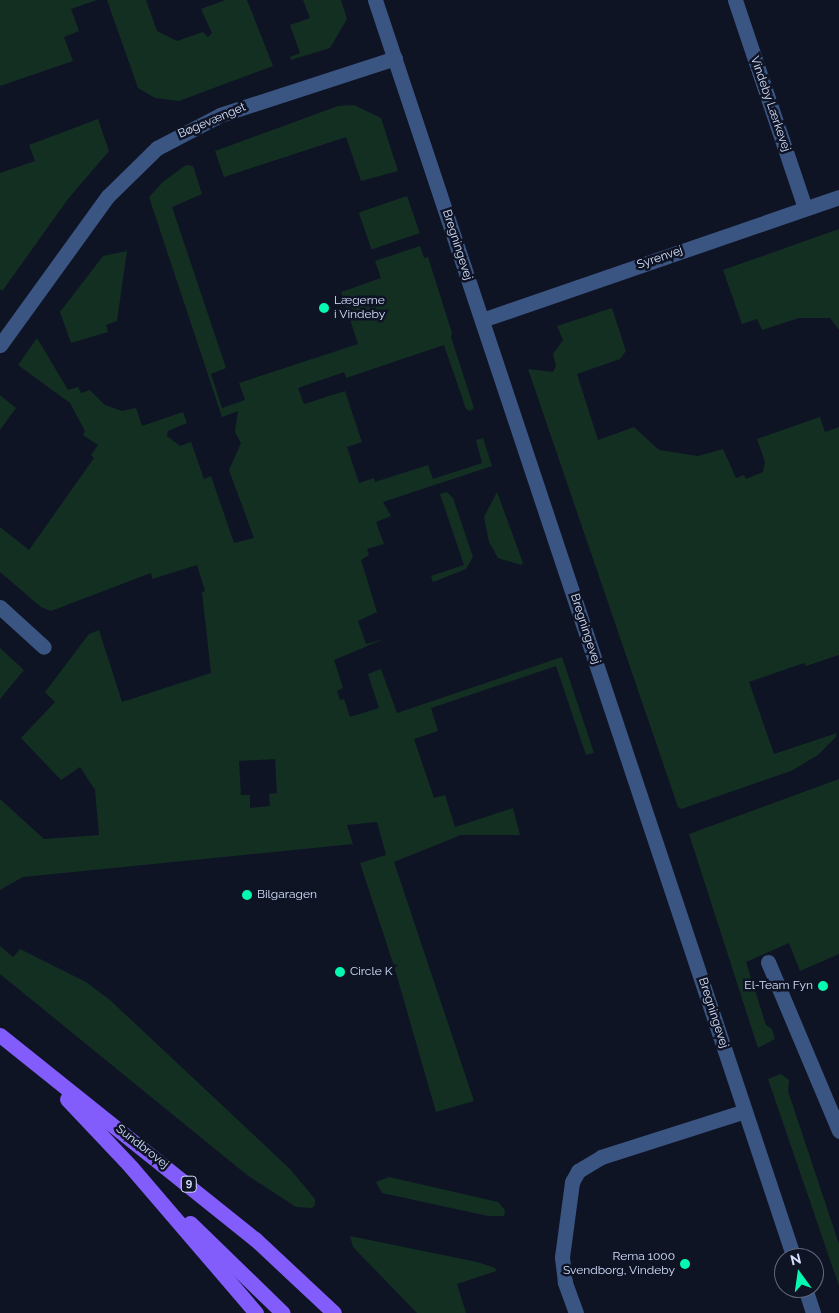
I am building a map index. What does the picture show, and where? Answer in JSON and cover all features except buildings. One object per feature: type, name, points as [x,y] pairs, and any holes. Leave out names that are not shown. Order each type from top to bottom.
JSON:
[{"type":"main road","name":"Sundbrovej","points":[[0,1035],[212,1203],[334,1313]]},
{"type":"main road","name":"Sundbrovej","points":[[36,1065],[131,1167],[256,1313]]},
{"type":"main road","points":[[131,1167],[283,1313]]},
{"type":"street","name":"Bregningevej","points":[[375,0],[791,1248]]},
{"type":"street","name":"Vindeby Lærkevej","points":[[735,0],[806,208]]},
{"type":"street","name":"Bøgevænget","points":[[0,344],[108,196],[157,148],[220,115],[395,58]]},
{"type":"street","name":"Syrenvej","points":[[482,320],[839,197]]},
{"type":"street","points":[[0,607],[44,647]]},
{"type":"street","points":[[768,962],[839,1132]]},
{"type":"street","points":[[576,1313],[565,1282],[562,1257],[572,1182],[578,1171],[601,1157],[745,1111]]},
{"type":"street","points":[[808,1298],[813,1313]]},
{"type":"green space","points":[[0,0],[97,0],[71,9],[79,31],[64,37],[73,61],[0,86]]},
{"type":"green space","points":[[107,0],[146,0],[157,31],[177,41],[203,32],[208,37],[212,33],[201,9],[225,0],[247,0],[273,66],[179,101],[155,98],[138,88]]},
{"type":"green space","points":[[303,0],[341,0],[347,19],[330,48],[291,60],[290,57],[300,53],[290,25],[310,18]]},
{"type":"green space","points":[[354,105],[381,118],[398,171],[361,181],[346,137],[224,177],[215,151],[338,106]]},
{"type":"green space","points":[[98,119],[109,151],[68,199],[3,290],[0,290],[0,173],[35,161],[29,145]]},
{"type":"green space","points":[[186,165],[193,166],[202,194],[172,207],[226,368],[211,374],[222,408],[245,400],[239,383],[358,344],[341,292],[381,278],[375,261],[420,246],[424,258],[428,257],[474,408],[470,411],[466,409],[444,345],[346,378],[344,372],[298,388],[304,404],[345,391],[362,442],[347,447],[359,483],[374,478],[375,482],[428,465],[433,479],[482,463],[476,440],[483,438],[492,466],[383,502],[391,516],[376,522],[384,544],[367,549],[369,555],[361,560],[377,612],[358,621],[366,644],[384,639],[334,660],[343,688],[337,691],[340,700],[344,699],[350,717],[379,708],[368,674],[381,669],[397,713],[562,657],[594,753],[586,755],[556,666],[431,708],[438,731],[414,739],[434,798],[445,795],[455,827],[513,808],[520,835],[461,835],[394,862],[474,1101],[436,1112],[394,966],[360,863],[386,855],[377,822],[347,825],[353,844],[23,877],[0,890],[0,799],[44,839],[99,835],[95,790],[80,767],[61,780],[21,738],[55,702],[45,692],[89,634],[99,630],[122,702],[211,673],[202,592],[205,591],[197,565],[152,579],[151,573],[51,611],[41,607],[0,572],[0,527],[29,550],[94,458],[91,455],[98,445],[83,435],[85,431],[70,403],[18,365],[37,338],[68,390],[78,387],[81,393],[90,390],[105,405],[122,411],[136,408],[142,426],[183,412],[187,423],[168,431],[167,436],[180,446],[191,442],[204,479],[211,476],[234,543],[254,538],[229,470],[241,443],[235,432],[238,411],[222,417],[149,197],[164,181]],"holes":[[[275,759],[277,793],[269,794],[270,806],[250,808],[250,795],[241,795],[239,761]]]},
{"type":"green space","points":[[407,196],[420,233],[371,249],[359,213]]},
{"type":"green space","points":[[839,229],[839,330],[830,318],[799,318],[762,330],[757,319],[742,324],[723,270]]},
{"type":"green space","points":[[127,251],[117,321],[106,325],[108,332],[71,343],[60,312],[103,256]]},
{"type":"green space","points":[[612,308],[626,351],[620,359],[577,374],[598,440],[634,427],[659,450],[698,456],[723,449],[736,478],[744,475],[746,479],[763,472],[765,462],[757,439],[820,417],[825,432],[839,427],[839,655],[806,666],[804,663],[749,682],[774,754],[837,733],[835,738],[818,755],[791,771],[681,809],[678,807],[528,369],[553,372],[556,366],[553,354],[563,340],[557,326]]},
{"type":"green space","points":[[0,395],[16,408],[0,430]]},
{"type":"green space","points":[[447,492],[453,498],[473,557],[466,569],[433,582],[431,576],[464,565],[440,494]]},
{"type":"green space","points":[[497,492],[523,563],[521,565],[498,558],[489,542],[484,517]]},
{"type":"green space","points":[[0,648],[24,670],[0,699]]},
{"type":"green space","points":[[839,779],[839,954],[800,971],[789,943],[746,962],[766,1025],[772,1029],[775,1039],[758,1048],[689,834]]},
{"type":"green space","points":[[0,946],[13,957],[20,949],[86,982],[110,1000],[290,1169],[315,1199],[315,1205],[312,1208],[296,1207],[247,1175],[0,974]]},
{"type":"green space","points":[[781,1074],[789,1080],[788,1091],[839,1244],[839,1286],[768,1079]]},
{"type":"green space","points":[[389,1177],[498,1202],[505,1210],[504,1216],[488,1216],[382,1193],[376,1182]]},
{"type":"green space","points":[[350,1236],[477,1262],[495,1268],[496,1271],[457,1284],[466,1313],[417,1313],[353,1247]]},
{"type":"place","name":"Lægerne i Vindeby","points":[[324,308]]},
{"type":"place","name":"Bilgaragen","points":[[247,895]]},
{"type":"place","name":"Circle K","points":[[340,972]]},
{"type":"place","name":"El-Team Fyn","points":[[823,986]]},
{"type":"place","name":"Rema 1000 Svendborg, Vindeby","points":[[685,1264]]}]
